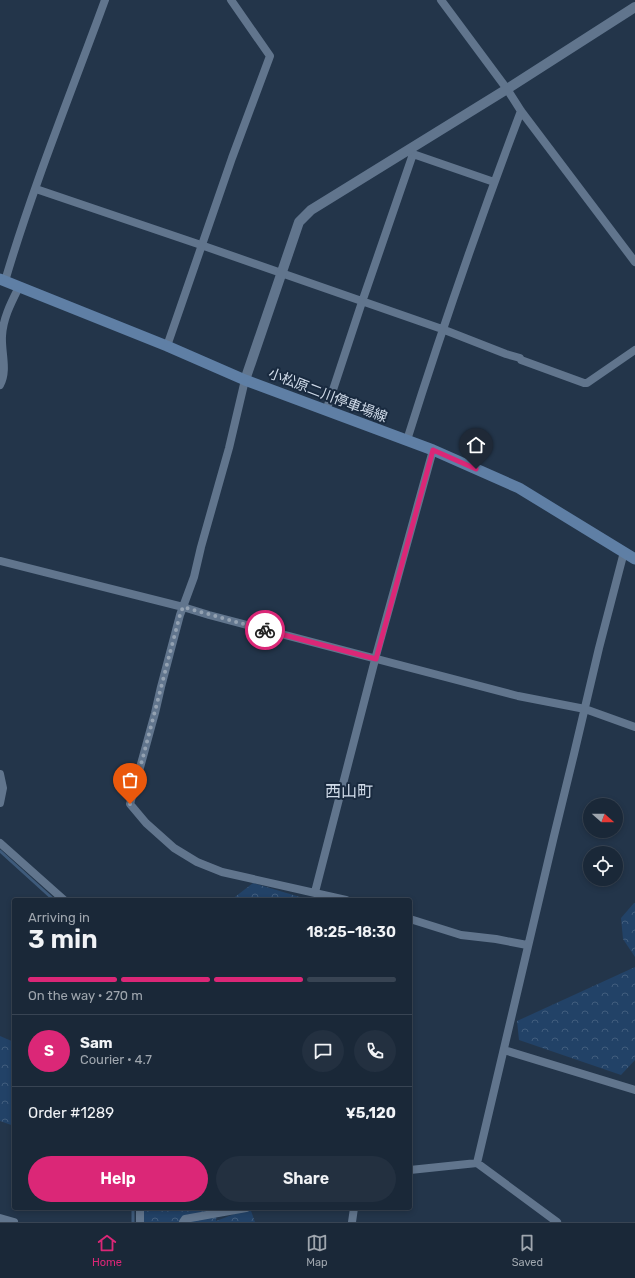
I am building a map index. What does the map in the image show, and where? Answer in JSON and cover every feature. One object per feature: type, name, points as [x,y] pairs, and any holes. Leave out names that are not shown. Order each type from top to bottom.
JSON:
[{"type":"main road","name":"小松原二川停車場線","points":[[2,280],[167,346],[245,380],[433,450],[519,488],[635,558]]},
{"type":"street","points":[[2,280],[105,0]]},
{"type":"street","points":[[167,346],[201,245],[270,56],[231,0]]},
{"type":"street","points":[[441,0],[507,89],[521,111],[635,262]]},
{"type":"street","points":[[338,898],[222,872],[197,862],[174,848],[146,823],[130,804],[180,615],[194,577],[201,546],[229,448],[245,380],[299,222],[311,210],[409,153],[635,7]]},
{"type":"street","points":[[406,440],[442,329],[521,111]]},
{"type":"street","points":[[409,153],[494,182]]},
{"type":"street","points":[[326,411],[409,153]]},
{"type":"street","points":[[36,190],[201,245],[442,329],[584,383],[635,350]]},
{"type":"street","points":[[0,385],[4,373],[2,336],[6,311],[19,287]]},
{"type":"street","points":[[315,892],[433,450]]},
{"type":"street","points":[[477,1164],[584,709],[624,552]]},
{"type":"street","points":[[0,561],[183,607],[518,696],[584,709],[635,727]]},
{"type":"street","points":[[0,774],[3,788],[0,803]]},
{"type":"street","points":[[0,843],[62,898]]},
{"type":"street","points":[[412,920],[461,935],[496,939],[528,945]]},
{"type":"street","points":[[504,1050],[635,1090]]},
{"type":"street","points":[[412,1170],[477,1164],[557,1222]]},
{"type":"street","points":[[140,1210],[140,1222]]},
{"type":"street","points":[[183,1222],[184,1219],[235,1210]]},
{"type":"street","points":[[352,1222],[354,1210]]},
{"type":"street","points":[[0,1218],[14,1222]]},
{"type":"green space","points":[[253,883],[303,898],[234,898]]},
{"type":"green space","points":[[634,903],[635,957],[623,939],[621,918]]},
{"type":"green space","points":[[635,967],[635,1060],[621,1075],[519,1040],[517,1021]]},
{"type":"green space","points":[[0,1036],[12,1041],[12,1125],[0,1121]]},
{"type":"green space","points":[[141,1210],[217,1210],[216,1221],[245,1210],[251,1210],[255,1222],[142,1222]]},
{"type":"waterway","points":[[0,851],[52,898]]},
{"type":"waterway","points":[[133,1210],[133,1222]]},
{"type":"way so far","points":[[130,804],[183,607],[265,630]]},
{"type":"district","name":"西山町","points":[[349,791]]},
{"type":"route","points":[[265,630],[376,659],[433,450],[476,469]]}]
